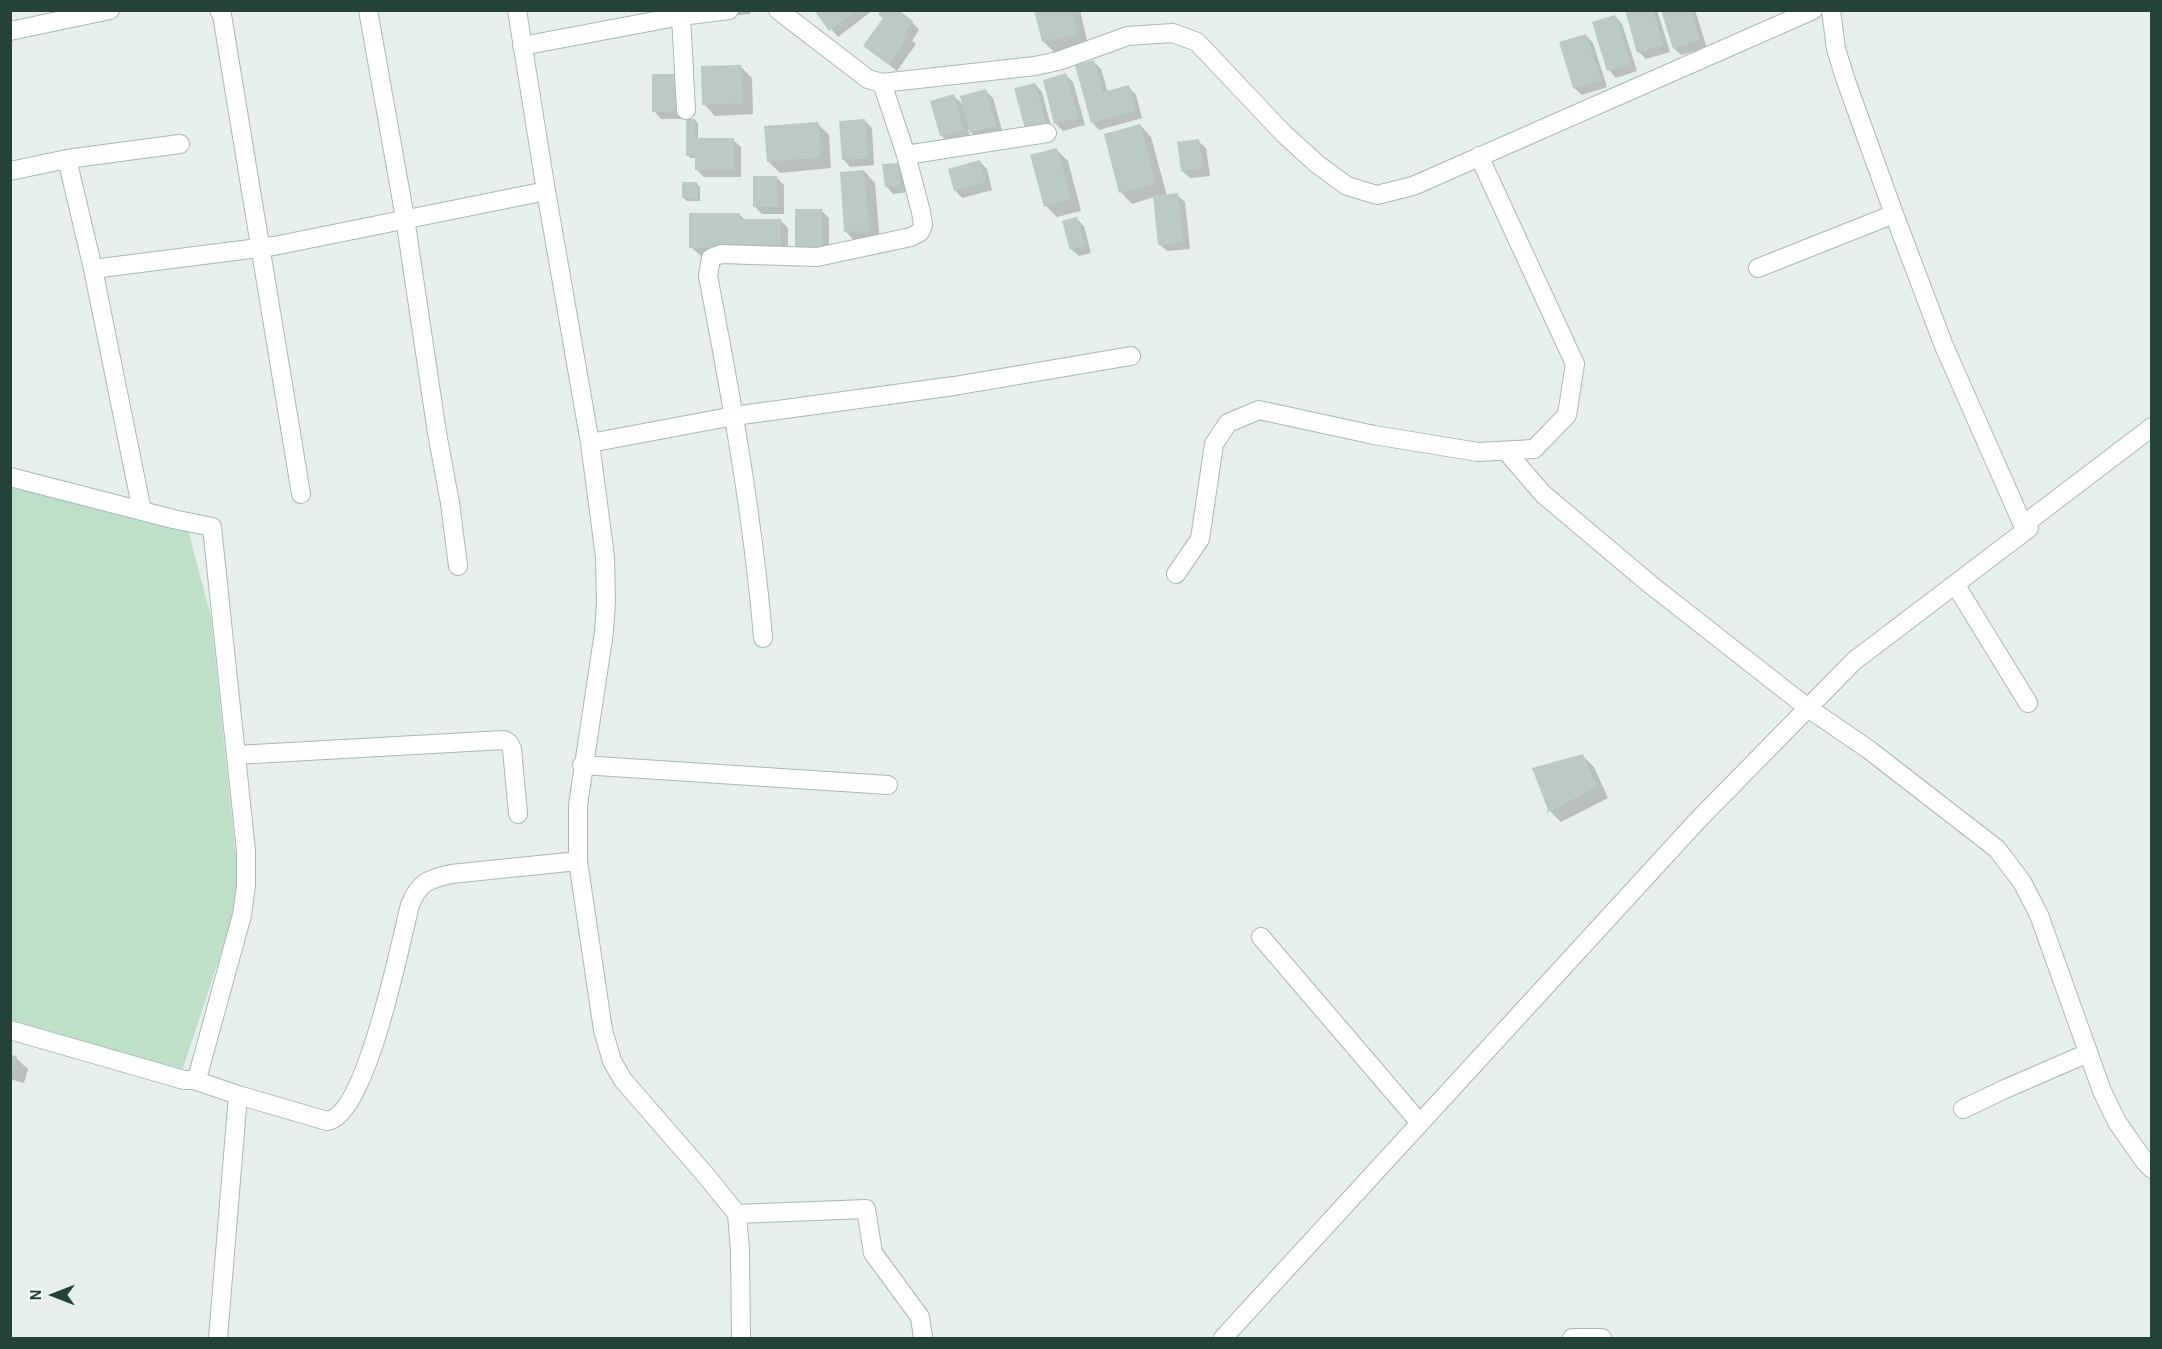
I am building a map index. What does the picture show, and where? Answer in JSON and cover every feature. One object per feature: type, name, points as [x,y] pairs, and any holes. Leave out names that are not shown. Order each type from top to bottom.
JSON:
[{"type":"street","points":[[10,31],[110,10]]},
{"type":"street","points":[[219,10],[222,15],[301,495]]},
{"type":"street","points":[[368,10],[405,218],[458,566]]},
{"type":"street","points":[[517,10],[590,443],[605,557],[604,632],[582,765],[578,805],[578,861],[603,1030],[612,1061],[634,1096],[708,1178],[737,1214],[740,1250],[741,1338]]},
{"type":"street","points":[[522,46],[670,15],[729,10]]},
{"type":"street","points":[[778,10],[868,79],[882,83],[1035,66],[1058,61],[1128,36],[1173,33],[1197,42],[1283,133],[1317,164],[1347,186],[1377,195],[1413,186],[1813,10]]},
{"type":"street","points":[[1223,1338],[1698,820],[1854,660],[2029,528],[2023,525],[1944,346],[1846,81],[1836,49],[1831,10]]},
{"type":"street","points":[[670,15],[686,110]]},
{"type":"street","points":[[763,638],[757,563],[734,417],[708,276],[711,258],[721,254],[817,257],[911,237],[920,232],[923,225],[921,212],[906,155],[882,83]]},
{"type":"street","points":[[906,155],[1047,133]]},
{"type":"street","points":[[10,171],[67,159],[180,144]]},
{"type":"street","points":[[1176,574],[1200,539],[1214,444],[1228,423],[1259,410],[1374,435],[1478,452],[1534,449],[1567,416],[1575,364],[1479,156]]},
{"type":"street","points":[[67,159],[93,269],[142,511]]},
{"type":"street","points":[[93,269],[260,248],[546,191]]},
{"type":"street","points":[[1758,268],[1894,214]]},
{"type":"street","points":[[590,443],[734,417],[954,386],[1131,356]]},
{"type":"street","points":[[2023,525],[2151,427]]},
{"type":"street","points":[[1506,451],[1544,494],[1651,585],[1808,708],[1868,749],[1997,849],[2022,882],[2039,915],[2102,1091],[2117,1122],[2151,1169]]},
{"type":"street","points":[[10,477],[212,527],[246,851],[246,886],[242,915],[198,1075],[194,1080]]},
{"type":"street","points":[[1956,584],[2028,703]]},
{"type":"street","points":[[236,755],[504,740],[512,748],[518,814]]},
{"type":"street","points":[[582,765],[888,785]]},
{"type":"street","points":[[10,1030],[183,1080],[194,1080],[327,1121],[334,1119],[342,1114],[365,1070],[376,1039],[410,905],[415,893],[423,883],[452,874],[578,861]]},
{"type":"street","points":[[1261,937],[1420,1124]]},
{"type":"street","points":[[1963,1109],[2088,1053]]},
{"type":"street","points":[[218,1338],[238,1095]]},
{"type":"street","points":[[737,1214],[866,1209],[873,1253],[920,1317],[923,1338]]},
{"type":"street","points":[[1572,1338],[1602,1338]]},
{"type":"green space","points":[[11,488],[187,526],[211,617],[240,896],[179,1080],[11,1025]]},
{"type":"building","points":[[814,10],[856,10],[829,31]]},
{"type":"building","points":[[881,10],[898,10],[913,21],[905,33],[909,36],[889,65],[863,46],[883,18],[878,14]]},
{"type":"building","points":[[1034,10],[1072,10],[1077,34],[1042,42]]},
{"type":"building","points":[[1625,10],[1653,10],[1663,45],[1637,53]]},
{"type":"building","points":[[1661,10],[1691,10],[1700,40],[1673,49]]},
{"type":"building","points":[[1615,15],[1631,64],[1607,71],[1592,22]]},
{"type":"building","points":[[1586,34],[1601,80],[1573,88],[1559,42]]},
{"type":"building","points":[[1094,60],[1103,92],[1129,85],[1136,111],[1091,123],[1075,65]]},
{"type":"building","points":[[741,65],[743,103],[702,105],[701,66]]},
{"type":"building","points":[[1066,73],[1078,118],[1054,124],[1043,80]]},
{"type":"building","points":[[652,74],[678,74],[678,112],[652,112]]},
{"type":"building","points":[[1035,83],[1046,123],[1025,129],[1014,88]]},
{"type":"building","points":[[986,89],[996,126],[970,133],[960,96]]},
{"type":"building","points":[[954,94],[964,130],[940,136],[930,101]]},
{"type":"building","points":[[686,119],[695,119],[695,138],[734,138],[734,170],[695,170],[695,156],[686,156]]},
{"type":"building","points":[[865,119],[868,158],[842,160],[839,121]]},
{"type":"building","points":[[818,122],[821,157],[767,162],[764,126]]},
{"type":"building","points":[[1140,124],[1156,183],[1119,193],[1104,134]]},
{"type":"building","points":[[1199,139],[1203,168],[1181,171],[1177,142]]},
{"type":"building","points":[[1057,148],[1071,199],[1044,207],[1030,155]]},
{"type":"building","points":[[980,160],[986,182],[954,191],[948,169]]},
{"type":"building","points":[[899,163],[901,185],[885,187],[882,164]]},
{"type":"building","points":[[864,170],[869,231],[844,232],[840,172]]},
{"type":"building","points":[[753,176],[777,176],[777,207],[753,207]]},
{"type":"building","points":[[682,182],[697,182],[697,198],[682,198]]},
{"type":"building","points":[[1178,193],[1183,242],[1158,245],[1153,196]]},
{"type":"building","points":[[795,209],[822,209],[822,250],[795,250]]},
{"type":"building","points":[[689,213],[740,213],[740,219],[781,219],[781,248],[689,248]]},
{"type":"building","points":[[1077,217],[1085,245],[1070,250],[1062,221]]},
{"type":"building","points":[[1583,754],[1597,787],[1546,813],[1548,810],[1532,768]]},
{"type":"building","points":[[10,1055],[17,1056],[13,1072],[10,1071]]}]
